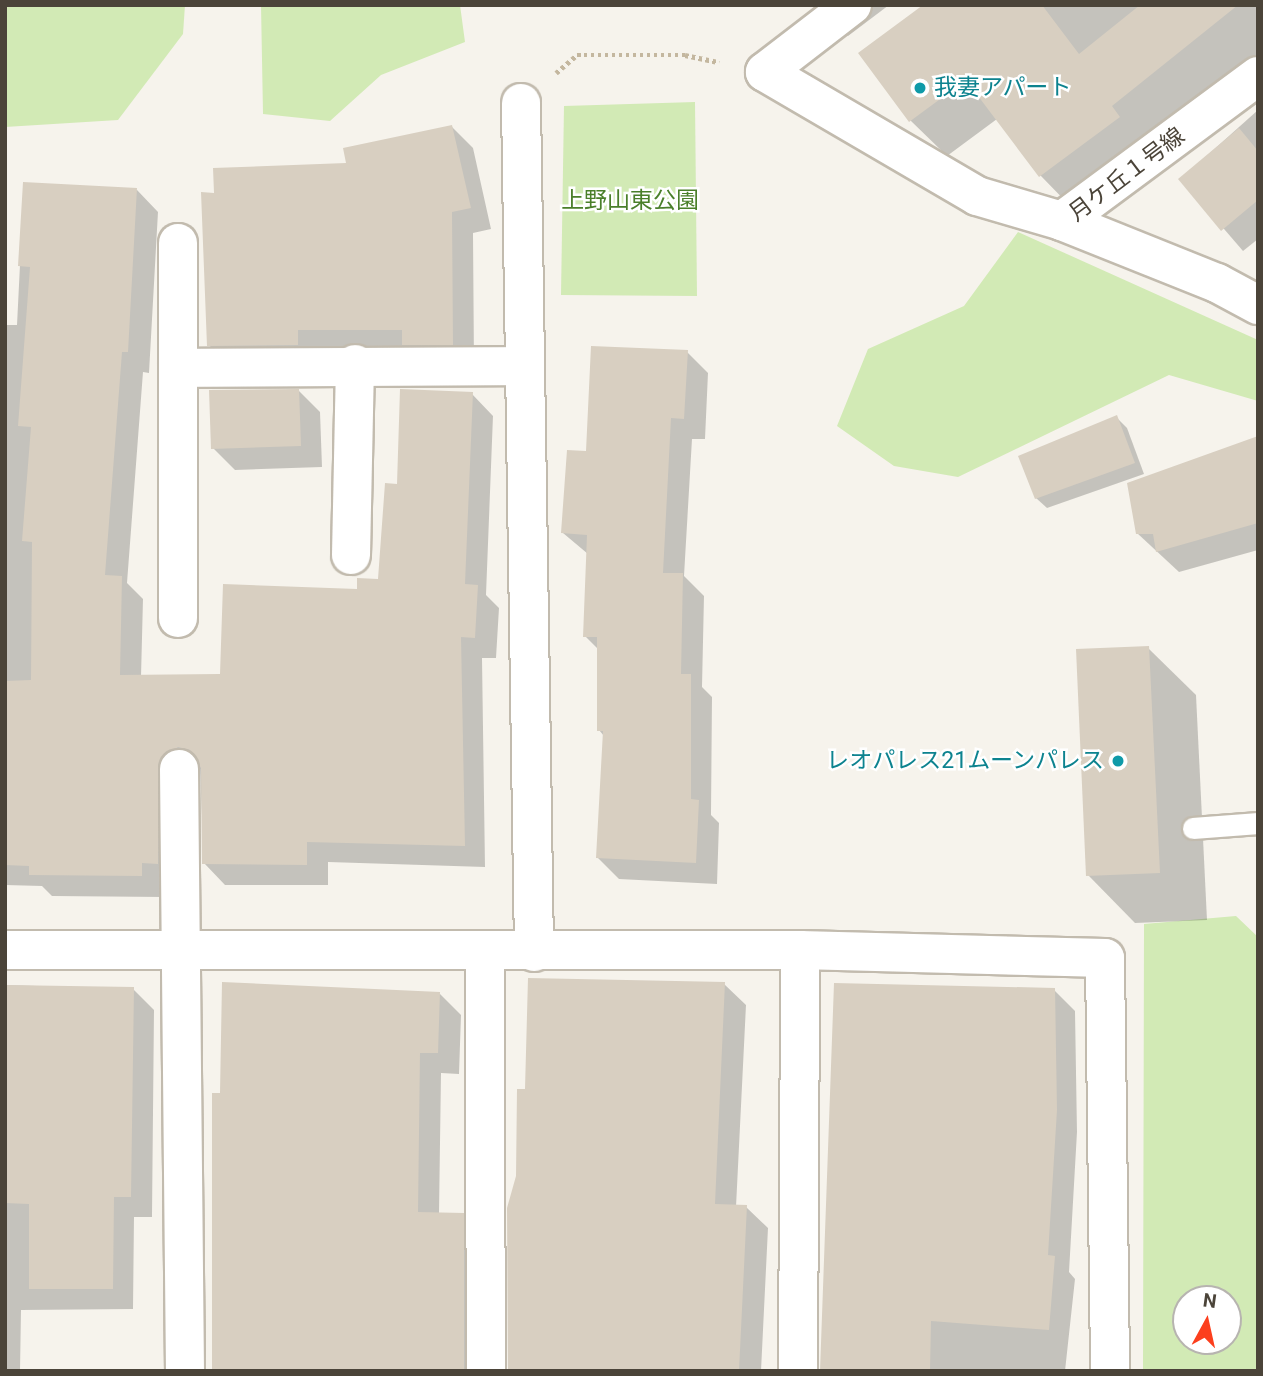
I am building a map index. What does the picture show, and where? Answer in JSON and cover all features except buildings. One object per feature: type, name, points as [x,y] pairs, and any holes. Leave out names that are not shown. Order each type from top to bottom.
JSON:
[{"type":"street","points":[[852,5],[765,72],[977,197],[1062,221]]},
{"type":"street","name":"月ケ丘１号線","points":[[1062,221],[1256,81]]},
{"type":"street","points":[[520,103],[534,952]]},
{"type":"street","name":"月ケ丘１号線","points":[[1062,221],[1217,283],[1258,305]]},
{"type":"street","points":[[177,243],[178,618]]},
{"type":"street","points":[[178,368],[355,364],[523,366]]},
{"type":"street","points":[[351,555],[355,364]]},
{"type":"street","points":[[179,769],[183,952],[185,1371]]},
{"type":"street","points":[[5,950],[800,950],[1105,958],[1110,1371]]},
{"type":"street","points":[[798,1371],[800,950]]},
{"type":"street","points":[[485,952],[486,1371]]},
{"type":"lane","points":[[1194,828],[1258,823]]},
{"type":"path","points":[[520,103],[577,55],[685,55],[765,72]]},
{"type":"green space","points":[[5,5],[185,5],[183,34],[118,120],[5,127]]},
{"type":"green space","points":[[261,5],[460,5],[465,42],[381,75],[330,121],[263,114]]},
{"type":"green space","name":"上野山東公園","points":[[695,102],[697,296],[561,295],[564,106]]},
{"type":"green space","points":[[1018,232],[1258,340],[1258,401],[1169,375],[958,477],[894,466],[837,426],[868,349],[964,306]]},
{"type":"green space","points":[[1236,916],[1258,937],[1258,1371],[1143,1371],[1144,924]]},
{"type":"place","name":"我妻アパート","points":[[920,88]]},
{"type":"place","name":"レオパレス21ムーンパレス","points":[[1118,761]]}]
